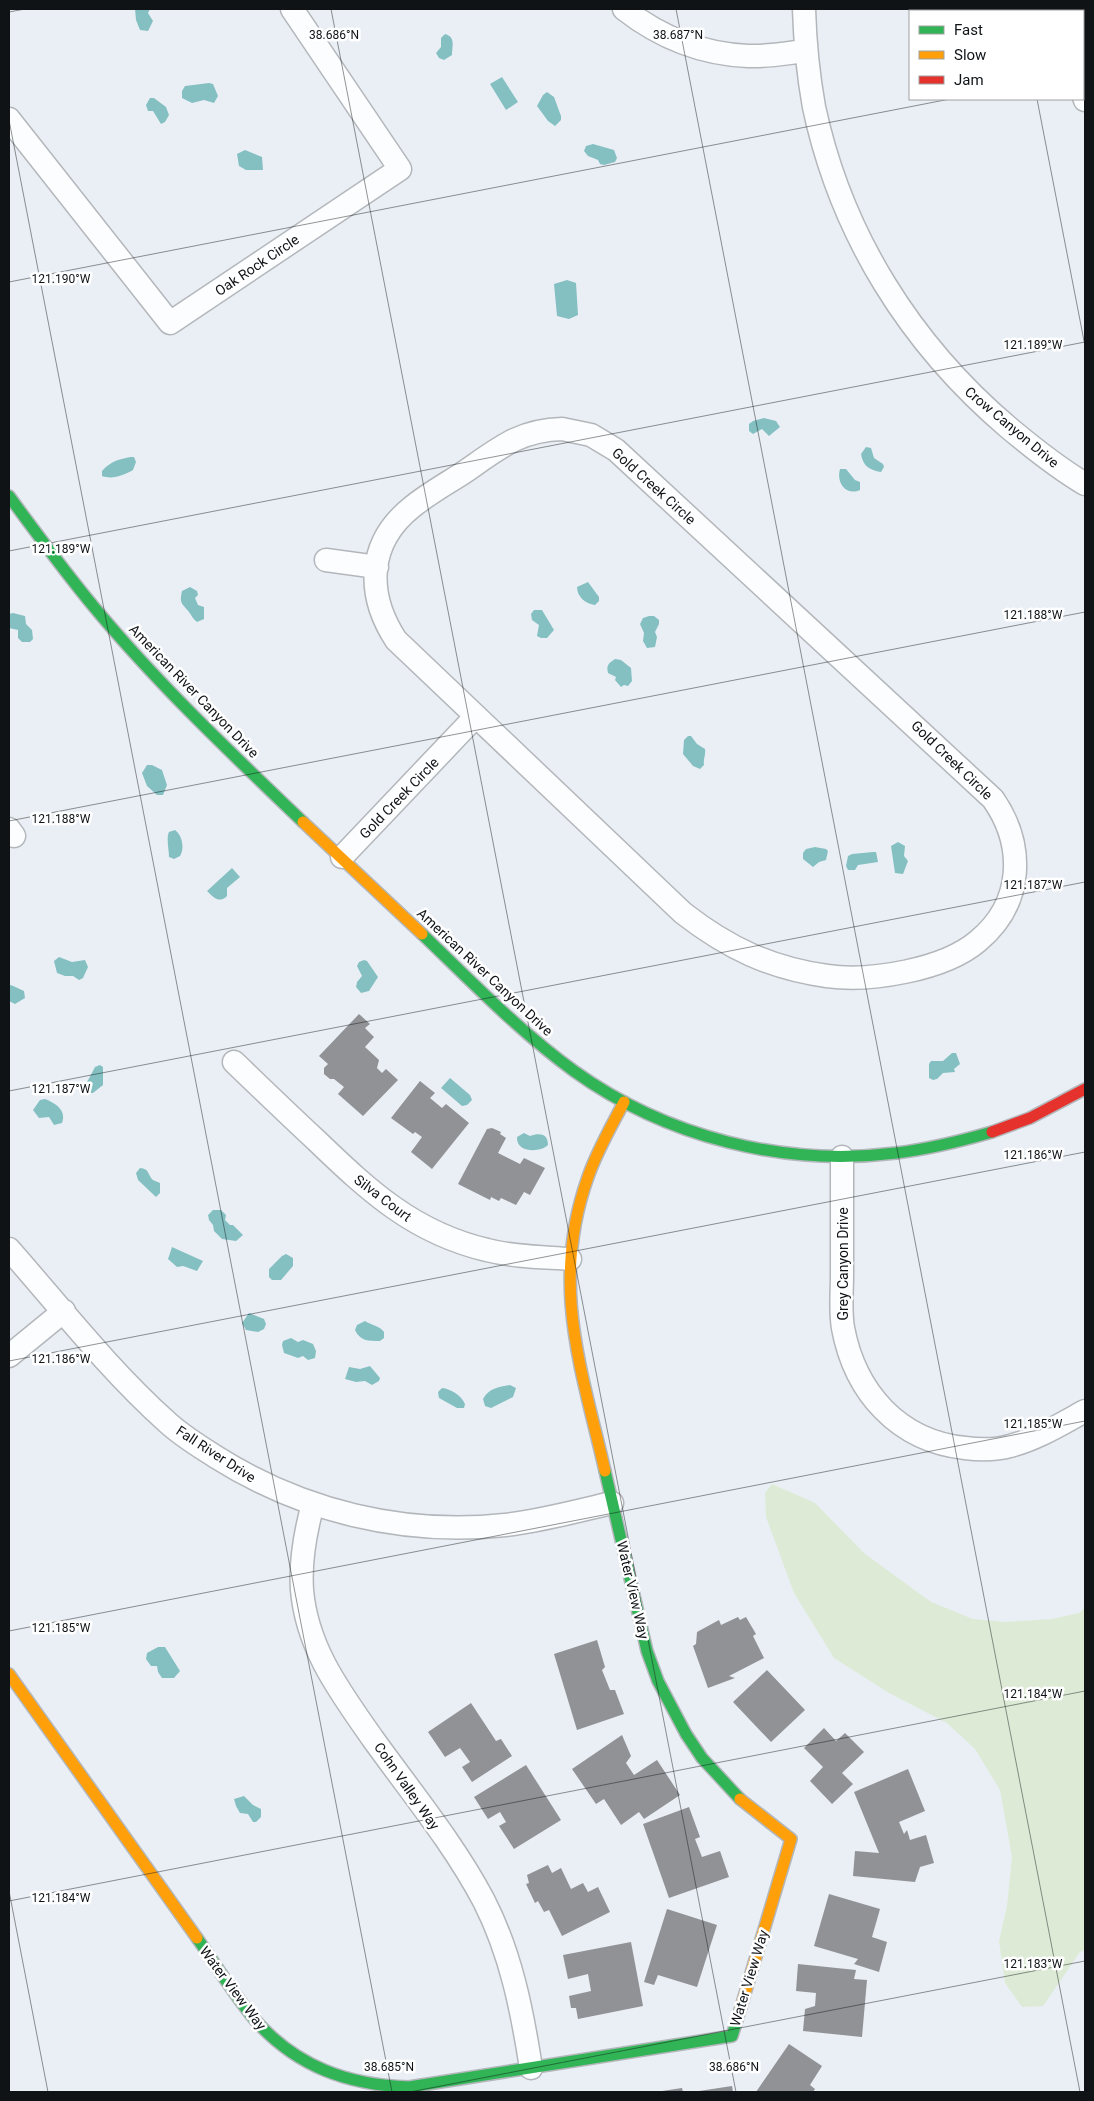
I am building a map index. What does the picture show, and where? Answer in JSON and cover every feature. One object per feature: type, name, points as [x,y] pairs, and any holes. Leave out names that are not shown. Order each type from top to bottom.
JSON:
[{"type":"street","name":"Oak Rock Circle","points":[[9,119],[170,324],[400,169],[292,9]]},
{"type":"street","points":[[624,9],[672,40],[710,52],[750,56],[806,51]]},
{"type":"street","name":"Crow Canyon Drive","points":[[804,9],[806,51],[814,105],[835,180],[857,234],[884,285],[906,318],[942,363],[984,407],[1036,451],[1085,484]]},
{"type":"street","name":"Gold Creek Circle","points":[[548,430],[577,431],[604,442],[630,463],[983,787],[998,805],[1009,826],[1015,858],[1012,890],[999,918],[983,937],[964,951],[934,964],[916,969],[863,977],[828,976],[776,966],[742,952],[712,935],[683,913],[476,716],[396,640],[380,611],[375,582],[376,567],[385,540],[412,506],[505,444],[534,432],[548,430]]},
{"type":"street","name":"American River Canyon Drive","points":[[9,496],[90,601],[160,681],[236,758],[535,1041],[573,1071],[624,1102],[665,1122],[711,1138],[758,1150],[806,1156],[842,1157],[887,1155],[951,1145],[998,1131],[1042,1112],[1085,1089]]},
{"type":"street","points":[[326,560],[376,567]]},
{"type":"street","name":"Gold Creek Circle","points":[[342,858],[476,716]]},
{"type":"street","name":"Silva Court","points":[[234,1062],[359,1181],[382,1200],[418,1224],[444,1237],[486,1250],[515,1255],[570,1259]]},
{"type":"street","name":"Water View Way","points":[[9,1674],[255,2019],[282,2046],[298,2058],[333,2076],[390,2087],[427,2085],[732,2036],[791,1839],[746,1806],[710,1770],[672,1714],[658,1683],[647,1651],[612,1503],[572,1322],[569,1291],[570,1259],[581,1197],[597,1153],[624,1102]]},
{"type":"street","name":"Grey Canyon Drive","points":[[842,1157],[842,1325],[854,1367],[868,1392],[877,1403],[888,1414],[924,1438],[952,1446],[981,1450],[1010,1447],[1038,1437],[1085,1411]]},
{"type":"street","name":"Fall River Drive","points":[[9,1250],[134,1391],[186,1437],[244,1475],[286,1494],[312,1504],[366,1519],[411,1526],[458,1528],[503,1525],[534,1520],[612,1503]]},
{"type":"street","points":[[9,1356],[64,1311]]},
{"type":"street","name":"Cohn Valley Way","points":[[312,1504],[305,1533],[302,1591],[307,1620],[316,1647],[336,1686],[463,1865],[484,1902],[501,1941],[515,1981],[530,2068]]},
{"type":"green space","points":[[772,1484],[815,1503],[865,1554],[931,1602],[973,1619],[1006,1622],[1052,1619],[1079,1613],[1085,1608],[1085,1950],[1080,1952],[1043,2006],[1022,2007],[1005,1983],[999,1941],[1007,1906],[1012,1857],[1000,1790],[975,1749],[947,1723],[889,1693],[834,1658],[794,1593],[766,1517],[765,1493]]},
{"type":"water","points":[[135,9],[150,9],[148,13],[153,21],[148,31],[140,30],[136,20]]},
{"type":"water","points":[[445,34],[451,37],[453,45],[452,55],[444,60],[439,58],[436,53],[441,47],[441,38]]},
{"type":"water","points":[[502,77],[518,102],[506,110],[490,84]]},
{"type":"water","points":[[213,84],[218,96],[214,103],[204,100],[192,103],[182,98],[182,91],[185,86]]},
{"type":"water","points":[[547,92],[554,97],[561,116],[561,120],[555,126],[548,121],[537,106],[543,95]]},
{"type":"water","points":[[150,98],[154,98],[166,107],[169,115],[165,122],[161,124],[153,111],[148,111],[146,105]]},
{"type":"water","points":[[593,144],[614,150],[617,158],[615,162],[604,165],[588,156],[584,151],[586,146]]},
{"type":"water","points":[[245,150],[262,157],[263,170],[246,170],[239,166],[237,154]]},
{"type":"water","points":[[567,280],[576,283],[578,315],[569,319],[557,316],[554,284]]},
{"type":"water","points":[[764,418],[776,421],[780,427],[769,436],[762,429],[753,434],[749,431],[749,424]]},
{"type":"water","points":[[866,447],[871,448],[874,458],[883,464],[884,467],[881,472],[870,469],[863,462],[861,454]]},
{"type":"water","points":[[134,457],[136,462],[133,470],[114,477],[102,476],[102,471],[112,463]]},
{"type":"water","points":[[840,469],[846,469],[855,480],[860,482],[860,490],[850,491],[843,487],[839,479]]},
{"type":"water","points":[[588,582],[599,597],[599,601],[595,605],[588,603],[577,591],[577,587]]},
{"type":"water","points":[[190,587],[197,591],[198,595],[195,598],[198,605],[204,607],[204,619],[197,622],[181,601],[182,591]]},
{"type":"water","points":[[534,610],[542,610],[554,630],[547,638],[537,636],[539,625],[532,620],[531,614]]},
{"type":"water","points":[[9,614],[25,616],[26,624],[32,630],[33,639],[30,642],[22,642],[18,638],[18,630],[9,628]]},
{"type":"water","points":[[654,616],[659,620],[659,624],[655,632],[657,637],[655,647],[647,648],[643,641],[644,633],[640,624],[643,618]]},
{"type":"water","points":[[615,659],[621,660],[631,668],[632,681],[628,686],[624,685],[621,687],[615,680],[616,677],[608,673],[608,664]]},
{"type":"water","points":[[691,736],[697,744],[705,749],[704,765],[700,769],[693,766],[683,754],[684,740]]},
{"type":"water","points":[[147,765],[152,765],[162,770],[167,785],[163,795],[157,795],[147,786],[142,773]]},
{"type":"water","points":[[175,830],[182,842],[182,853],[174,859],[169,857],[168,837],[169,832]]},
{"type":"water","points":[[898,842],[905,846],[904,856],[908,861],[903,874],[895,873],[891,846]]},
{"type":"water","points":[[815,847],[828,851],[826,860],[819,862],[813,867],[803,859],[803,853],[806,849]]},
{"type":"water","points":[[876,852],[878,862],[858,865],[855,870],[848,870],[846,866],[848,856]]},
{"type":"water","points":[[232,868],[240,877],[227,888],[227,896],[219,900],[216,899],[207,891]]},
{"type":"water","points":[[59,957],[72,962],[85,960],[88,967],[83,978],[79,980],[73,976],[57,973],[54,961]]},
{"type":"water","points":[[367,961],[378,977],[369,991],[361,993],[356,987],[357,982],[362,976],[357,966],[359,962]]},
{"type":"water","points":[[11,985],[24,991],[25,998],[15,1004],[9,1001],[9,986]]},
{"type":"water","points":[[952,1053],[956,1053],[960,1064],[954,1069],[955,1072],[943,1073],[933,1080],[929,1078],[929,1064],[931,1061],[943,1061]]},
{"type":"water","points":[[100,1065],[103,1067],[103,1085],[93,1093],[87,1093],[85,1086],[95,1067]]},
{"type":"water","points":[[450,1078],[470,1095],[472,1100],[467,1105],[462,1106],[441,1088]]},
{"type":"water","points":[[45,1099],[59,1108],[63,1114],[62,1123],[54,1125],[49,1117],[39,1118],[33,1110],[40,1100]]},
{"type":"water","points":[[524,1133],[530,1136],[537,1134],[545,1136],[548,1145],[535,1150],[525,1149],[518,1143],[517,1137]]},
{"type":"water","points":[[140,1168],[145,1169],[153,1180],[160,1183],[160,1193],[156,1197],[138,1180],[136,1173]]},
{"type":"water","points":[[213,1210],[221,1210],[226,1215],[225,1220],[243,1235],[236,1241],[222,1239],[214,1231],[213,1225],[209,1220],[208,1215]]},
{"type":"water","points":[[172,1247],[203,1261],[197,1271],[183,1266],[177,1267],[168,1259]]},
{"type":"water","points":[[286,1254],[293,1258],[293,1266],[281,1280],[272,1280],[269,1277],[269,1269]]},
{"type":"water","points":[[249,1313],[264,1319],[266,1324],[264,1329],[258,1332],[246,1330],[242,1323]]},
{"type":"water","points":[[365,1321],[382,1330],[384,1338],[380,1341],[372,1341],[365,1340],[359,1336],[355,1330],[357,1325]]},
{"type":"water","points":[[291,1338],[298,1342],[303,1340],[313,1344],[316,1351],[315,1358],[308,1360],[303,1356],[298,1358],[284,1353],[283,1341]]},
{"type":"water","points":[[370,1366],[380,1378],[379,1381],[372,1385],[365,1381],[356,1382],[345,1379],[349,1367],[360,1369]]},
{"type":"water","points":[[510,1385],[516,1388],[513,1397],[491,1408],[485,1406],[483,1399],[488,1392],[498,1387]]},
{"type":"water","points":[[442,1388],[458,1395],[465,1404],[464,1408],[457,1408],[439,1398],[438,1392]]},
{"type":"water","points":[[158,1647],[165,1647],[180,1671],[174,1678],[162,1678],[157,1666],[151,1666],[146,1659],[147,1653]]},
{"type":"water","points":[[244,1796],[253,1805],[261,1809],[261,1817],[256,1822],[253,1822],[248,1814],[240,1813],[236,1806],[234,1799]]},
{"type":"building","points":[[359,1014],[370,1024],[365,1028],[374,1037],[365,1047],[379,1060],[377,1068],[382,1073],[386,1069],[398,1080],[363,1116],[338,1094],[344,1087],[324,1074],[324,1068],[328,1064],[319,1056]]},
{"type":"building","points":[[420,1081],[435,1093],[430,1098],[442,1108],[446,1104],[469,1123],[432,1169],[411,1152],[422,1137],[415,1132],[413,1134],[391,1118]]},
{"type":"building","points":[[492,1128],[501,1132],[500,1134],[506,1138],[498,1153],[520,1164],[524,1158],[545,1168],[530,1195],[524,1192],[516,1205],[501,1198],[499,1201],[491,1197],[490,1200],[458,1184],[487,1129]]},
{"type":"building","points":[[738,1617],[740,1620],[746,1617],[756,1634],[753,1636],[764,1658],[729,1676],[735,1678],[708,1688],[693,1646],[696,1644],[697,1632],[719,1620],[721,1625]]},
{"type":"building","points":[[597,1640],[605,1667],[602,1670],[610,1690],[615,1690],[624,1714],[577,1730],[554,1654]]},
{"type":"building","points":[[767,1670],[805,1710],[771,1742],[733,1702]]},
{"type":"building","points":[[471,1703],[496,1741],[501,1739],[512,1756],[472,1782],[462,1767],[470,1762],[460,1748],[445,1757],[428,1732]]},
{"type":"building","points":[[824,1728],[836,1741],[845,1733],[864,1752],[842,1773],[853,1784],[832,1804],[810,1781],[823,1767],[804,1748]]},
{"type":"building","points":[[622,1735],[631,1756],[626,1763],[634,1775],[657,1760],[680,1795],[644,1819],[639,1812],[621,1825],[604,1799],[596,1804],[572,1769]]},
{"type":"building","points":[[526,1765],[561,1820],[514,1849],[499,1826],[506,1822],[500,1812],[488,1819],[474,1797]]},
{"type":"building","points":[[908,1769],[925,1811],[899,1822],[904,1834],[907,1830],[910,1840],[926,1835],[934,1863],[920,1867],[915,1882],[853,1876],[855,1851],[879,1853],[854,1792]]},
{"type":"building","points":[[689,1807],[700,1837],[695,1839],[702,1857],[720,1851],[729,1877],[669,1898],[643,1824]]},
{"type":"building","points":[[548,1865],[552,1873],[561,1868],[571,1889],[583,1883],[588,1892],[598,1887],[610,1912],[562,1936],[549,1910],[544,1912],[538,1901],[535,1903],[526,1884],[529,1883],[527,1875]]},
{"type":"building","points":[[829,1894],[880,1909],[872,1937],[887,1942],[879,1972],[854,1964],[858,1959],[814,1946]]},
{"type":"building","points":[[667,1909],[717,1925],[697,1987],[658,1975],[654,1985],[644,1982]]},
{"type":"building","points":[[631,1942],[643,2006],[578,2019],[576,2008],[571,2008],[569,1996],[591,1991],[588,1974],[568,1979],[563,1955]]},
{"type":"building","points":[[798,1964],[856,1970],[854,1979],[867,1980],[862,2037],[803,2031],[805,2009],[815,2006],[816,1993],[796,1991]]},
{"type":"building","points":[[789,2044],[822,2066],[810,2085],[815,2089],[813,2092],[756,2092]]},
{"type":"building","points":[[732,2086],[733,2092],[699,2092],[699,2091]]},
{"type":"building","points":[[682,2088],[683,2092],[662,2092],[662,2091]]},
{"type":"traffic: fast","points":[[9,496],[72,580],[118,636],[196,718],[303,822]]},
{"type":"traffic: fast","points":[[422,934],[515,1022],[574,1071],[610,1094],[647,1114],[687,1130],[769,1151],[811,1155],[854,1156],[921,1149],[957,1142],[992,1132]]},
{"type":"traffic: fast","points":[[605,1471],[647,1651],[658,1681],[686,1734],[702,1758],[740,1799]]},
{"type":"traffic: fast","points":[[197,1938],[255,2020],[288,2050],[325,2070],[365,2082],[387,2085],[409,2087],[732,2036],[741,2007]]},
{"type":"traffic: slow","points":[[303,822],[422,934]]},
{"type":"traffic: slow","points":[[605,1471],[579,1360],[573,1325],[570,1289],[571,1253],[577,1216],[588,1177],[600,1148],[624,1102]]},
{"type":"traffic: slow","points":[[9,1674],[197,1938]]},
{"type":"traffic: slow","points":[[740,1799],[791,1839],[741,2007]]},
{"type":"traffic: jam","points":[[992,1132],[1030,1118],[1085,1089]]}]
